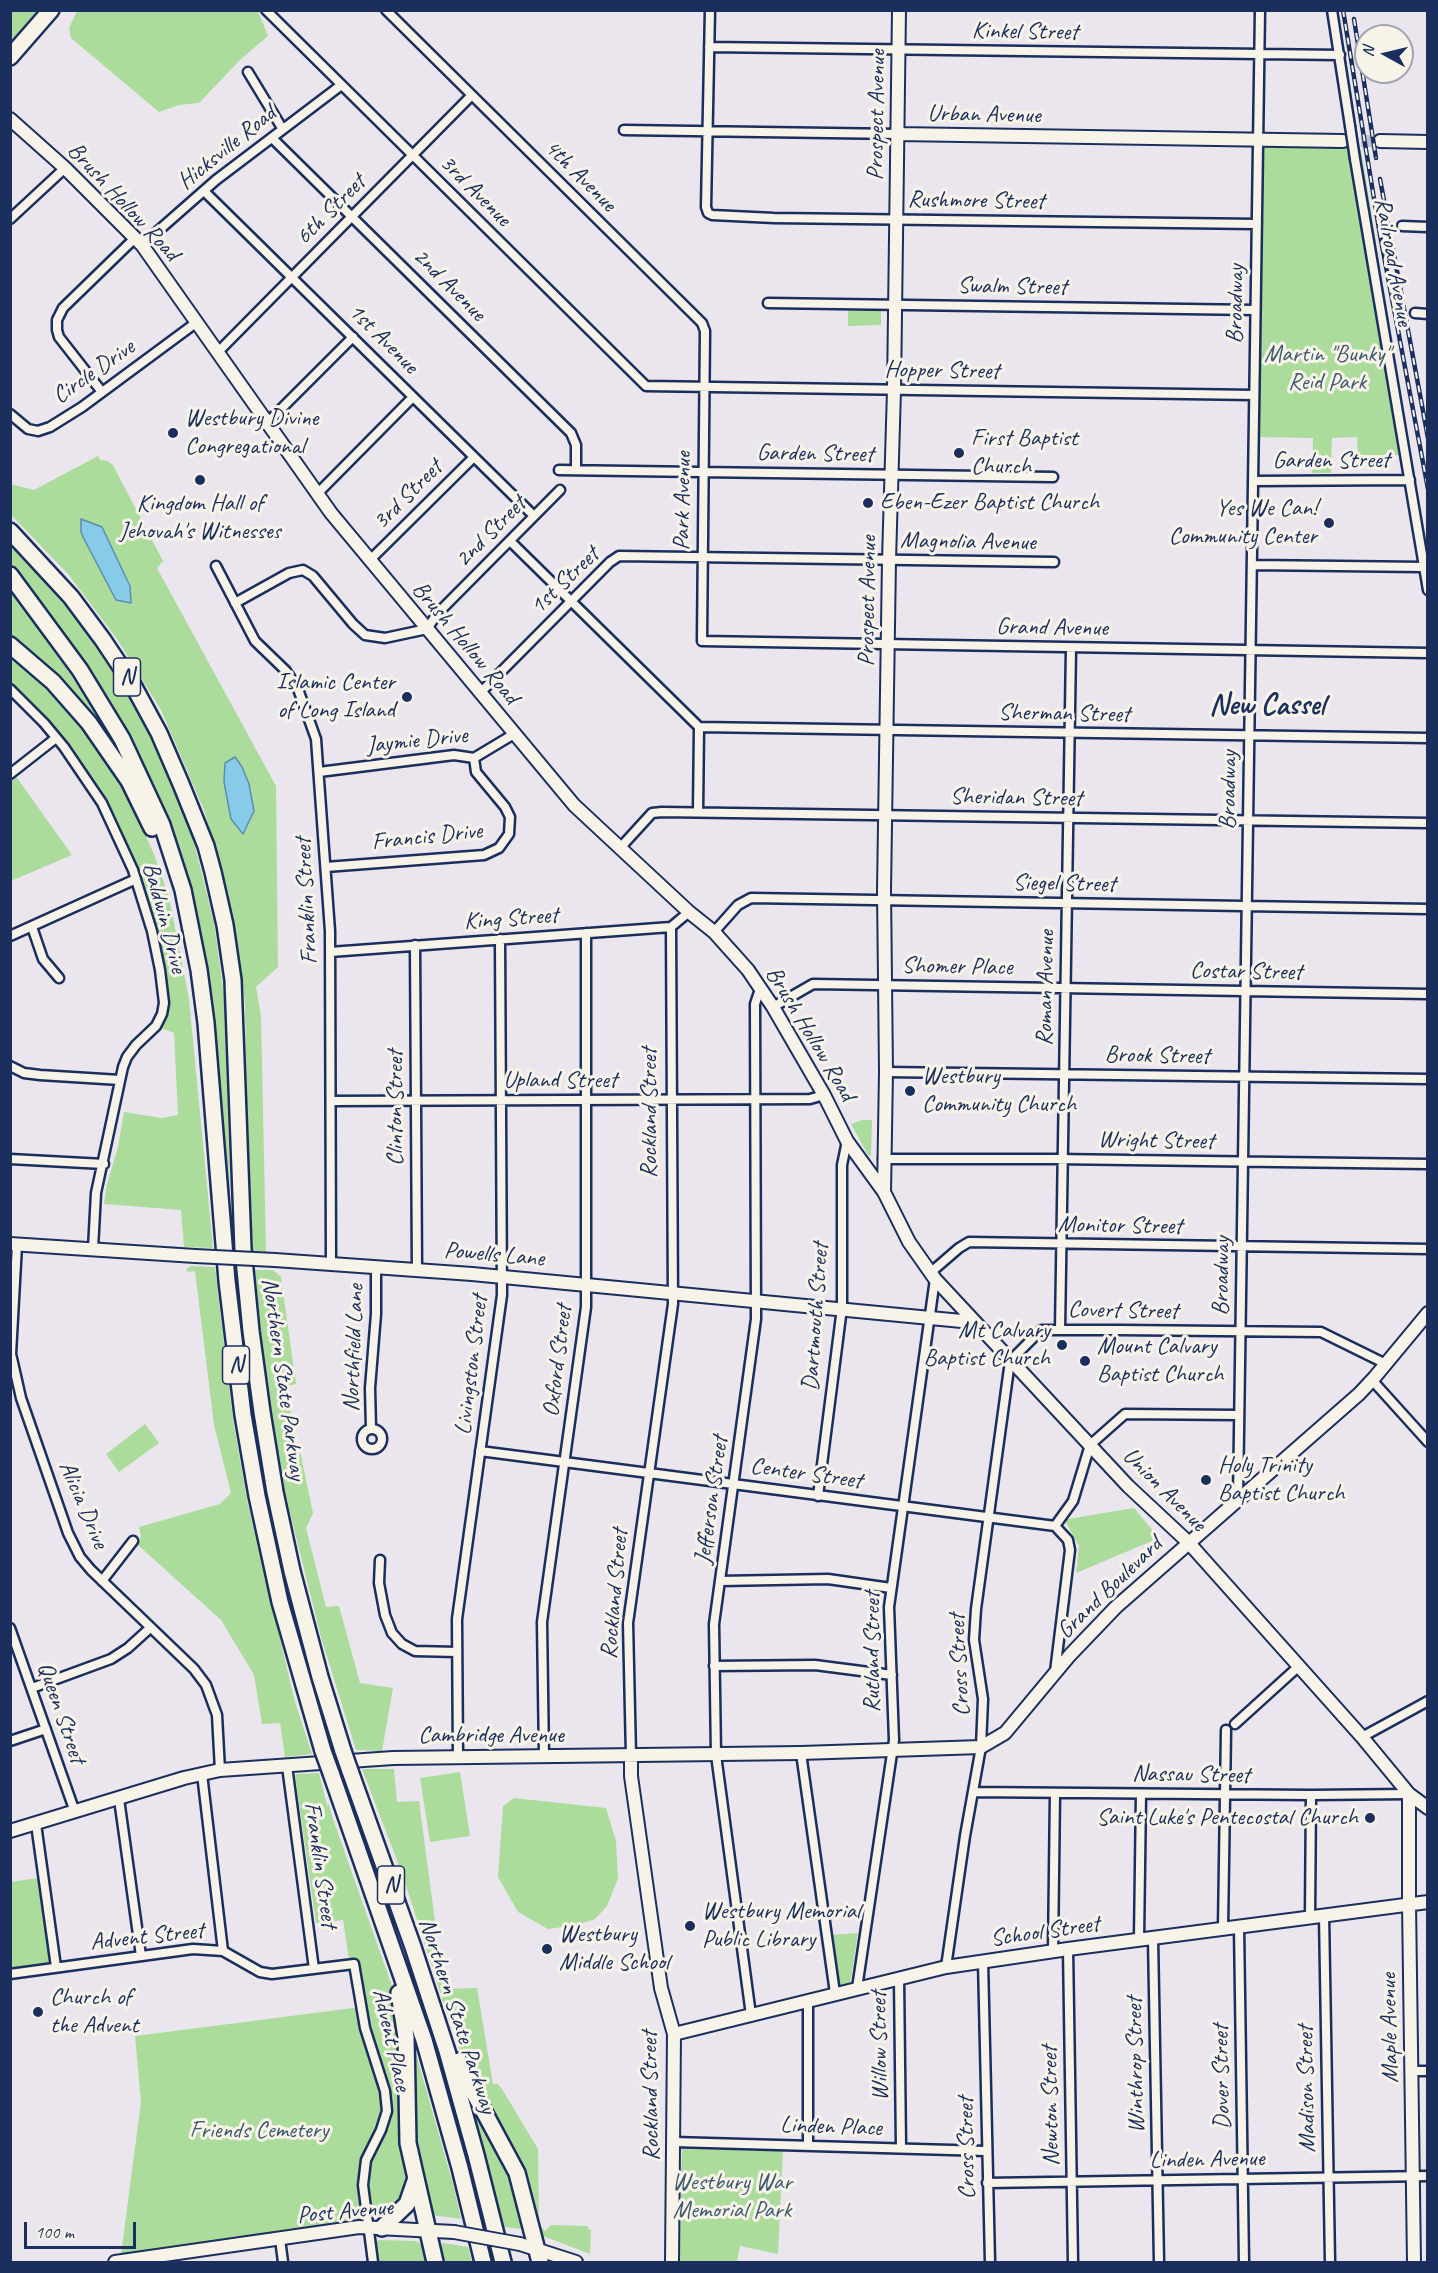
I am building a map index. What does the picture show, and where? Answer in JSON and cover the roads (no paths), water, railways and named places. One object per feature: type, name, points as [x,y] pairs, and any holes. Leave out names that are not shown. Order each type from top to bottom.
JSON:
[{"type":"highway","points":[[10,57],[51,10]]},
{"type":"highway","points":[[10,522],[80,600],[134,676],[163,728],[185,776],[197,807],[206,846]]},
{"type":"highway","name":"Northern State Parkway","points":[[10,531],[70,597],[103,640],[132,685],[166,749],[206,846],[221,908],[233,980],[243,1240],[260,1403],[275,1492],[294,1580],[320,1677],[343,1751],[430,1999],[472,2138],[503,2262]]},
{"type":"highway","name":"Northern State Parkway","points":[[10,575],[85,677],[109,716],[131,757],[158,817],[183,890],[194,943],[206,1023],[228,1290],[243,1415],[260,1514],[301,1681],[323,1751],[389,1937],[441,2098],[483,2262]]},
{"type":"highway","points":[[10,645],[53,682],[81,712],[129,781],[156,838],[194,943]]},
{"type":"highway","points":[[389,1937],[405,2022],[406,2125],[415,2178],[435,2262]]},
{"type":"highway","points":[[430,1999],[454,2045],[471,2088],[515,2167],[538,2255]]},
{"type":"highway","points":[[374,2227],[407,2204],[415,2178]]},
{"type":"street","name":"3rd Avenue","points":[[266,10],[340,86],[634,375]]},
{"type":"street","name":"4th Avenue","points":[[386,10],[702,323],[705,331],[704,387]]},
{"type":"street","points":[[708,132],[710,10]]},
{"type":"street","name":"Prospect Avenue","points":[[884,1192],[887,645],[894,390],[899,10]]},
{"type":"street","name":"Broadway","points":[[1238,1498],[1260,10]]},
{"type":"street","name":"Railroad Avenue","points":[[1332,10],[1428,590]]},
{"type":"street","name":"Kinkel Street","points":[[709,47],[1340,55]]},
{"type":"street","points":[[248,72],[282,128]]},
{"type":"street","name":"Hicksville Road","points":[[102,392],[59,337],[57,320],[63,308],[108,264],[282,128],[340,86]]},
{"type":"street","name":"6th Street","points":[[218,352],[471,96]]},
{"type":"street","name":"Brush Hollow Road","points":[[10,119],[65,168],[139,242],[317,495],[574,805],[688,912],[714,932],[748,970],[773,1007],[824,1095],[847,1141],[884,1192]]},
{"type":"street","name":"Urban Avenue","points":[[624,130],[1343,141]]},
{"type":"street","name":"Rushmore Street","points":[[708,132],[706,202],[708,213],[717,216],[1257,224]]},
{"type":"street","name":"2nd Avenue","points":[[272,138],[571,433],[576,445],[576,470]]},
{"type":"street","points":[[1380,141],[1428,142]]},
{"type":"street","points":[[10,219],[65,168]]},
{"type":"street","name":"1st Avenue","points":[[204,191],[534,516]]},
{"type":"street","points":[[1402,226],[1428,227]]},
{"type":"street","name":"Swalm Street","points":[[768,303],[1255,310]]},
{"type":"street","points":[[1415,314],[1428,314]]},
{"type":"street","name":"Circle Drive","points":[[10,414],[21,425],[38,431],[50,427],[82,407],[197,322]]},
{"type":"street","points":[[267,423],[353,337]]},
{"type":"street","name":"Hopper Street","points":[[634,375],[646,386],[1254,395]]},
{"type":"street","name":"Park Avenue","points":[[701,615],[704,387]]},
{"type":"street","points":[[317,495],[413,397]]},
{"type":"street","name":"3rd Street","points":[[370,560],[474,457]]},
{"type":"street","points":[[559,470],[576,470]]},
{"type":"street","name":"Garden Street","points":[[576,470],[1053,477]]},
{"type":"street","name":"Garden Street","points":[[1253,480],[1410,480]]},
{"type":"street","name":"2nd Street","points":[[427,629],[437,614],[560,490]]},
{"type":"street","points":[[510,541],[699,728],[698,812]]},
{"type":"street","name":"1st Street","points":[[480,693],[610,562],[619,556],[702,557]]},
{"type":"street","name":"Magnolia Avenue","points":[[702,557],[1054,562]]},
{"type":"street","points":[[1252,565],[1424,567]]},
{"type":"street","name":"Franklin Street","points":[[216,566],[255,641],[286,671],[298,689],[316,739],[330,952],[331,1265]]},
{"type":"street","points":[[235,603],[290,573],[303,570],[313,576],[365,635],[385,638],[427,629]]},
{"type":"street","name":"Grand Avenue","points":[[701,615],[700,638],[705,642],[1428,652]]},
{"type":"street","name":"Roman Avenue","points":[[1060,1330],[1071,648]]},
{"type":"street","name":"Baldwin Drive","points":[[10,689],[44,723],[80,768],[102,803],[122,843],[152,931],[164,1003],[156,1026],[127,1057],[120,1080],[104,1164],[96,1193],[93,1249]]},
{"type":"street","name":"Sherman Street","points":[[699,728],[1428,738]]},
{"type":"street","name":"Jaymie Drive","points":[[319,772],[454,755],[474,758],[514,734]]},
{"type":"street","points":[[10,774],[56,738]]},
{"type":"street","name":"Francis Drive","points":[[326,867],[484,855],[499,848],[509,834],[510,817],[505,807],[476,772],[474,758]]},
{"type":"street","name":"Sheridan Street","points":[[620,848],[652,813],[1428,823]]},
{"type":"street","points":[[10,936],[136,879]]},
{"type":"street","name":"Siegel Street","points":[[714,932],[738,905],[751,898],[1428,909]]},
{"type":"street","points":[[671,927],[688,912]]},
{"type":"street","points":[[32,927],[43,959],[59,978]]},
{"type":"street","name":"King Street","points":[[330,952],[671,927]]},
{"type":"street","name":"Rockland Street","points":[[671,927],[673,1304],[628,1623],[631,1776],[661,1988],[674,2034],[672,2262]]},
{"type":"street","name":"Oxford Street","points":[[544,1757],[542,1622],[586,1307],[586,933]]},
{"type":"street","name":"Livingston Street","points":[[458,1758],[457,1619],[502,1295],[500,939]]},
{"type":"street","name":"Clinton Street","points":[[415,945],[417,1270]]},
{"type":"street","name":"Shomer Place","points":[[773,1007],[813,984],[1065,988]]},
{"type":"street","name":"Costar Street","points":[[1065,988],[1428,994]]},
{"type":"street","name":"Jefferson Street","points":[[751,2015],[716,1755],[714,1624],[756,1319],[755,1004],[760,989]]},
{"type":"street","points":[[10,1066],[24,1073],[120,1080]]},
{"type":"street","name":"Brook Street","points":[[886,1072],[1428,1079]]},
{"type":"street","name":"Upland Street","points":[[331,1101],[756,1100],[810,1099],[824,1095]]},
{"type":"street","name":"Dartmouth Street","points":[[818,1496],[842,1308],[842,1165],[847,1141]]},
{"type":"street","points":[[10,1159],[104,1164]]},
{"type":"street","name":"Wright Street","points":[[883,1159],[1428,1164]]},
{"type":"street","name":"Union Avenue","points":[[884,1192],[909,1242],[932,1276],[972,1322],[1128,1486],[1188,1542],[1362,1737],[1409,1794],[1428,1808]]},
{"type":"street","name":"Monitor Street","points":[[932,1276],[959,1248],[969,1242],[1428,1250]]},
{"type":"street","name":"Powells Lane","points":[[14,1245],[502,1276],[972,1322]]},
{"type":"street","name":"Alicia Drive","points":[[14,1245],[11,1354],[21,1398],[68,1533],[80,1557],[194,1669],[211,1694],[217,1715],[220,1770]]},
{"type":"street","name":"Northfield Lane","points":[[372,1429],[370,1388],[376,1314],[376,1269]]},
{"type":"street","name":"Rutland Street","points":[[857,1988],[893,1750],[889,1607],[932,1276]]},
{"type":"street","name":"Grand Boulevard","points":[[981,1747],[1005,1733],[1099,1623],[1238,1498],[1285,1460],[1372,1380],[1428,1313]]},
{"type":"street","name":"Covert Street","points":[[1010,1361],[1041,1330],[1321,1332],[1386,1364]]},
{"type":"street","name":"Cross Street","points":[[946,1967],[981,1747],[983,1699],[974,1640],[976,1609],[1010,1361]]},
{"type":"street","points":[[1372,1380],[1428,1442]]},
{"type":"street","points":[[1055,1675],[1070,1550],[1068,1540],[1055,1526],[1073,1501],[1090,1445],[1125,1414],[1239,1415]]},
{"type":"street","name":"Center Street","points":[[480,1451],[1055,1526]]},
{"type":"street","points":[[102,1581],[133,1541]]},
{"type":"street","points":[[380,1560],[379,1583],[385,1615],[392,1633],[402,1644],[415,1651],[457,1652]]},
{"type":"street","points":[[720,1581],[828,1579],[891,1588]]},
{"type":"street","name":"Queen Street","points":[[10,1628],[75,1812]]},
{"type":"street","points":[[32,1688],[111,1659],[128,1648],[150,1628]]},
{"type":"street","points":[[714,1666],[815,1665],[892,1675]]},
{"type":"street","points":[[1235,1724],[1299,1666]]},
{"type":"street","points":[[1362,1737],[1428,1701]]},
{"type":"street","points":[[10,1741],[46,1729]]},
{"type":"street","points":[[1223,1928],[1226,1730]]},
{"type":"street","name":"Cambridge Avenue","points":[[10,1831],[220,1770],[393,1758],[801,1754],[981,1747]]},
{"type":"street","points":[[801,1754],[835,1993]]},
{"type":"street","name":"Franklin Street","points":[[287,1766],[314,1969]]},
{"type":"street","points":[[202,1774],[223,1951]]},
{"type":"street","name":"Nassau Street","points":[[973,1792],[1409,1794]]},
{"type":"street","points":[[1053,1951],[1056,1793]]},
{"type":"street","points":[[1138,1939],[1141,1794]]},
{"type":"street","name":"Maple Avenue","points":[[1409,1794],[1408,1904],[1414,2262]]},
{"type":"street","points":[[1310,1917],[1311,1795]]},
{"type":"street","points":[[119,1798],[141,1956]]},
{"type":"street","points":[[36,1824],[56,1967]]},
{"type":"street","name":"School Street","points":[[674,2034],[946,1967],[1138,1939],[1428,1902]]},
{"type":"street","name":"Madison Street","points":[[1324,1915],[1330,2262]]},
{"type":"street","name":"Dover Street","points":[[1239,1927],[1244,2262]]},
{"type":"street","name":"Winthrop Street","points":[[1154,1938],[1159,2262]]},
{"type":"street","name":"Advent Street","points":[[10,1974],[193,1949],[223,1951],[260,1972],[272,1974],[354,1964]]},
{"type":"street","name":"Newton Street","points":[[1068,1949],[1074,2262]]},
{"type":"street","name":"Cross Street","points":[[983,1961],[990,2262]]},
{"type":"street","name":"Advent Place","points":[[354,1964],[364,2028],[385,2091],[387,2111],[381,2130],[366,2160],[363,2185],[374,2227],[373,2262]]},
{"type":"street","name":"Willow Street","points":[[899,1978],[901,2148]]},
{"type":"street","points":[[808,2001],[808,2146]]},
{"type":"street","points":[[1411,2071],[1428,2071]]},
{"type":"street","name":"Linden Place","points":[[674,2142],[986,2151]]},
{"type":"street","name":"Linden Avenue","points":[[987,2183],[1428,2176]]},
{"type":"street","name":"Post Avenue","points":[[115,2262],[374,2227],[454,2232],[520,2244],[538,2255],[576,2262]]},
{"type":"street","points":[[280,2239],[283,2262]]},
{"type":"water","points":[[81,519],[102,527],[130,586],[131,603],[116,600],[83,537]]},
{"type":"water","points":[[235,757],[249,784],[254,811],[243,834],[231,819],[224,782],[225,763]]},
{"type":"tunnel","points":[[1343,141],[1380,141]]},
{"type":"railway","points":[[1343,10],[1380,235],[1428,489]]},
{"type":"railway","points":[[1354,19],[1376,158]]},
{"type":"railway","points":[[1380,179],[1428,438]]},
{"type":"place","name":"Westbury Divine Congregational","points":[[173,433]]},
{"type":"place","name":"First Baptist Church","points":[[959,453]]},
{"type":"place","name":"Kingdom Hall of Jehovah's Witnesses","points":[[200,480]]},
{"type":"place","name":"Eben-Ezer Baptist Church","points":[[868,503]]},
{"type":"place","name":"Yes We Can! Community Center","points":[[1329,523]]},
{"type":"place","name":"Islamic Center of Long Island","points":[[407,697]]},
{"type":"place","name":"Westbury Community Church","points":[[910,1091]]},
{"type":"place","name":"Mt Calvary Baptist Church","points":[[1062,1345]]},
{"type":"place","name":"Mount Calvary Baptist Church","points":[[1085,1361]]},
{"type":"place","name":"Holy Trinity Baptist Church","points":[[1206,1480]]},
{"type":"place","name":"Saint Luke's Pentecostal Church","points":[[1370,1818]]},
{"type":"place","name":"Westbury Memorial Public Library","points":[[690,1926]]},
{"type":"place","name":"Westbury Middle School","points":[[547,1949]]},
{"type":"place","name":"Church of the Advent","points":[[38,2012]]},
{"type":"district","name":"New Cassel","points":[[1267,706]]},
{"type":"park label","name":"Martin \"Bunky\" Reid Park","points":[[1327,369]]},
{"type":"park label","name":"Friends Cemetery","points":[[259,2131]]},
{"type":"park label","name":"Westbury War Memorial Park","points":[[732,2197]]}]
